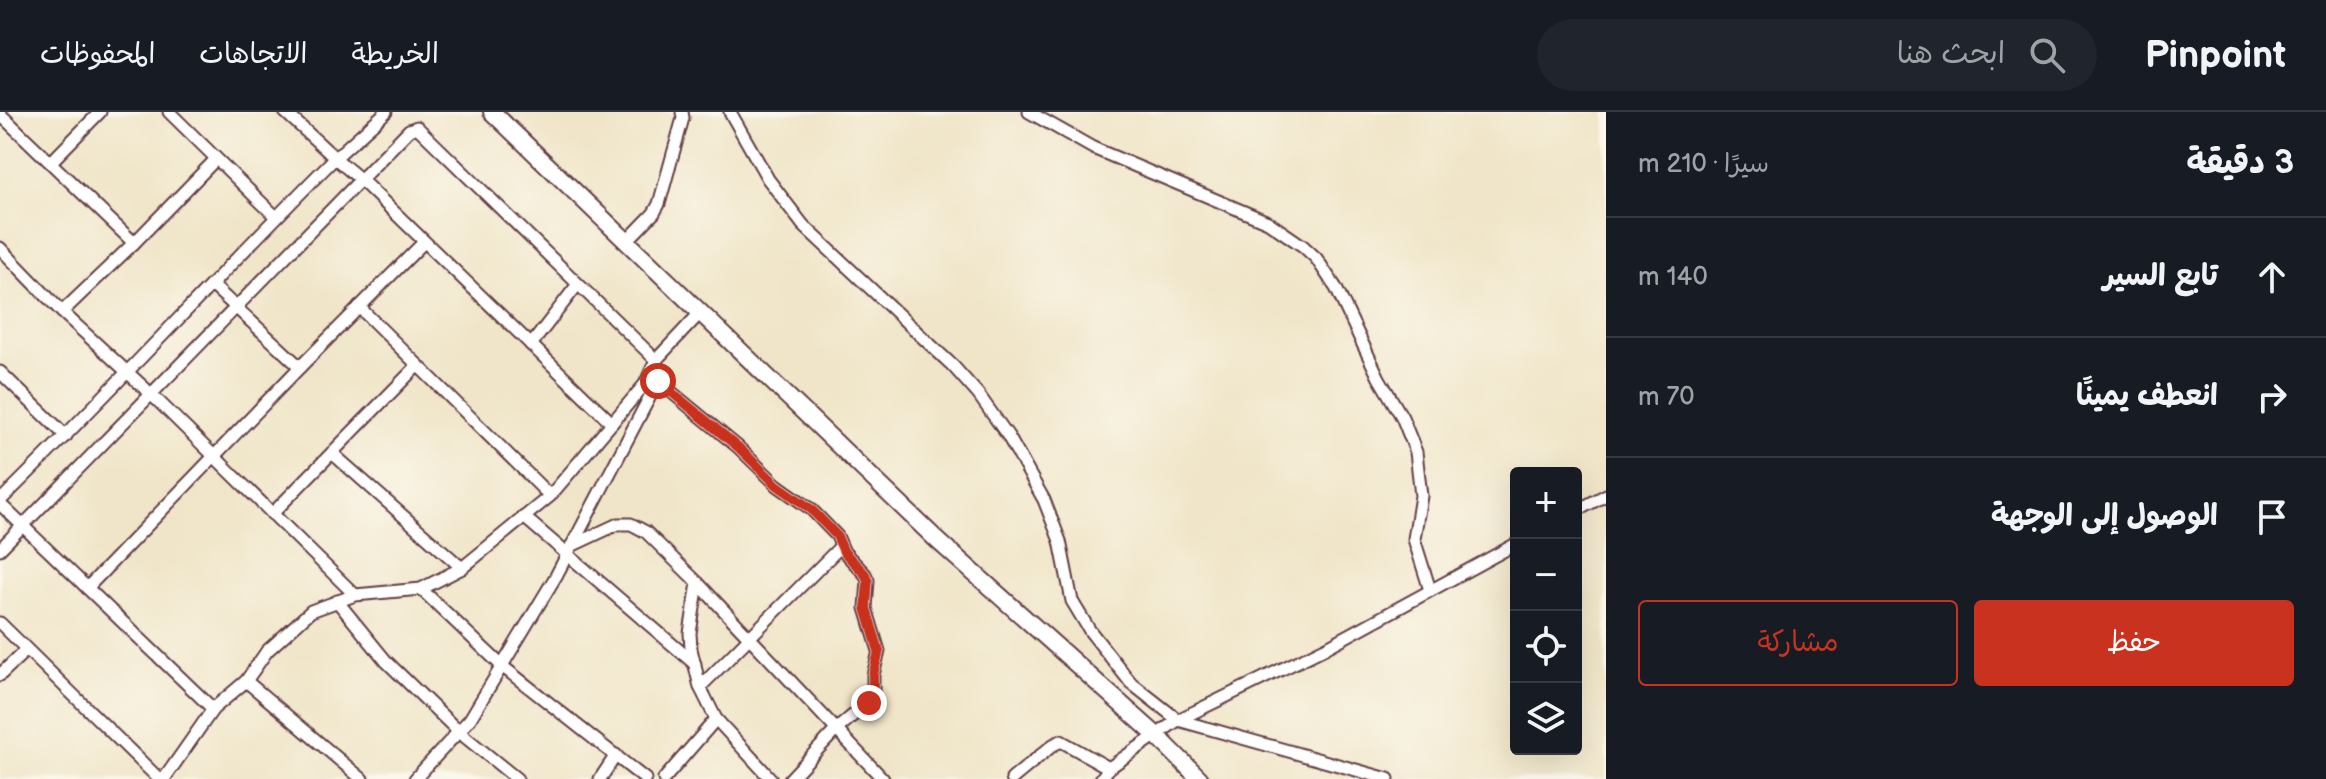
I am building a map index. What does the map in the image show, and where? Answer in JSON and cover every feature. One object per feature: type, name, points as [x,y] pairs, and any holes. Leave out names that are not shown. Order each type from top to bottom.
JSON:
[{"type":"main road","points":[[492,112],[937,540],[1157,736],[1200,779]]},
{"type":"street","points":[[51,162],[100,112]]},
{"type":"street","points":[[169,112],[276,217]]},
{"type":"street","points":[[285,112],[360,179],[612,423]]},
{"type":"street","points":[[213,709],[0,502],[276,217],[386,112]]},
{"type":"street","points":[[627,241],[659,204],[683,118],[682,112]]},
{"type":"street","points":[[730,112],[768,179],[803,225],[953,366],[1008,436],[1044,500],[1060,541],[1072,601],[1090,631],[1131,683],[1178,720],[1388,779]]},
{"type":"street","points":[[1029,112],[1093,148],[1268,222],[1316,258],[1336,288],[1379,378],[1402,417],[1416,452],[1421,496],[1414,539],[1430,590]]},
{"type":"street","points":[[0,114],[134,243]]},
{"type":"street","points":[[0,549],[360,179],[409,130],[417,127],[656,360],[658,381],[569,551],[470,719],[415,779]]},
{"type":"street","points":[[62,312],[216,159]]},
{"type":"street","points":[[87,588],[424,242]]},
{"type":"street","points":[[0,248],[62,312],[151,394],[355,595]]},
{"type":"street","points":[[531,345],[578,284]]},
{"type":"street","points":[[212,285],[300,367]]},
{"type":"street","points":[[359,307],[550,496]]},
{"type":"street","points":[[0,623],[161,779],[213,709],[246,681],[267,651],[311,611],[355,595],[421,589],[462,568],[550,496],[645,384],[656,360],[701,312]]},
{"type":"street","points":[[272,514],[418,365]]},
{"type":"street","points":[[0,372],[66,436]]},
{"type":"street","points":[[658,381],[738,447],[777,485],[811,509],[837,536],[841,546],[868,580],[866,608],[879,651],[873,675],[873,698],[836,730],[790,779]]},
{"type":"street","points":[[332,453],[462,568]]},
{"type":"street","points":[[1582,508],[1606,495]]},
{"type":"street","points":[[524,517],[569,551],[695,664]]},
{"type":"street","points":[[569,551],[618,524],[631,524],[646,532],[883,779]]},
{"type":"street","points":[[700,687],[841,546]]},
{"type":"street","points":[[1101,779],[1109,768],[1178,720],[1327,647],[1510,547]]},
{"type":"street","points":[[698,583],[690,633],[700,687],[716,719],[771,779]]},
{"type":"street","points":[[421,589],[502,666],[645,779]]},
{"type":"street","points":[[337,601],[379,653],[459,732],[517,779]]},
{"type":"street","points":[[0,675],[26,650]]},
{"type":"street","points":[[246,681],[362,779]]},
{"type":"street","points":[[664,779],[716,719]]},
{"type":"street","points":[[1012,779],[1061,741],[1109,768]]},
{"type":"street","points":[[600,779],[616,755]]},
{"type":"route","points":[[658,381],[738,447],[777,485],[811,509],[837,536],[844,552],[865,574],[868,580],[866,608],[879,651],[873,675],[873,698],[869,703]]}]
